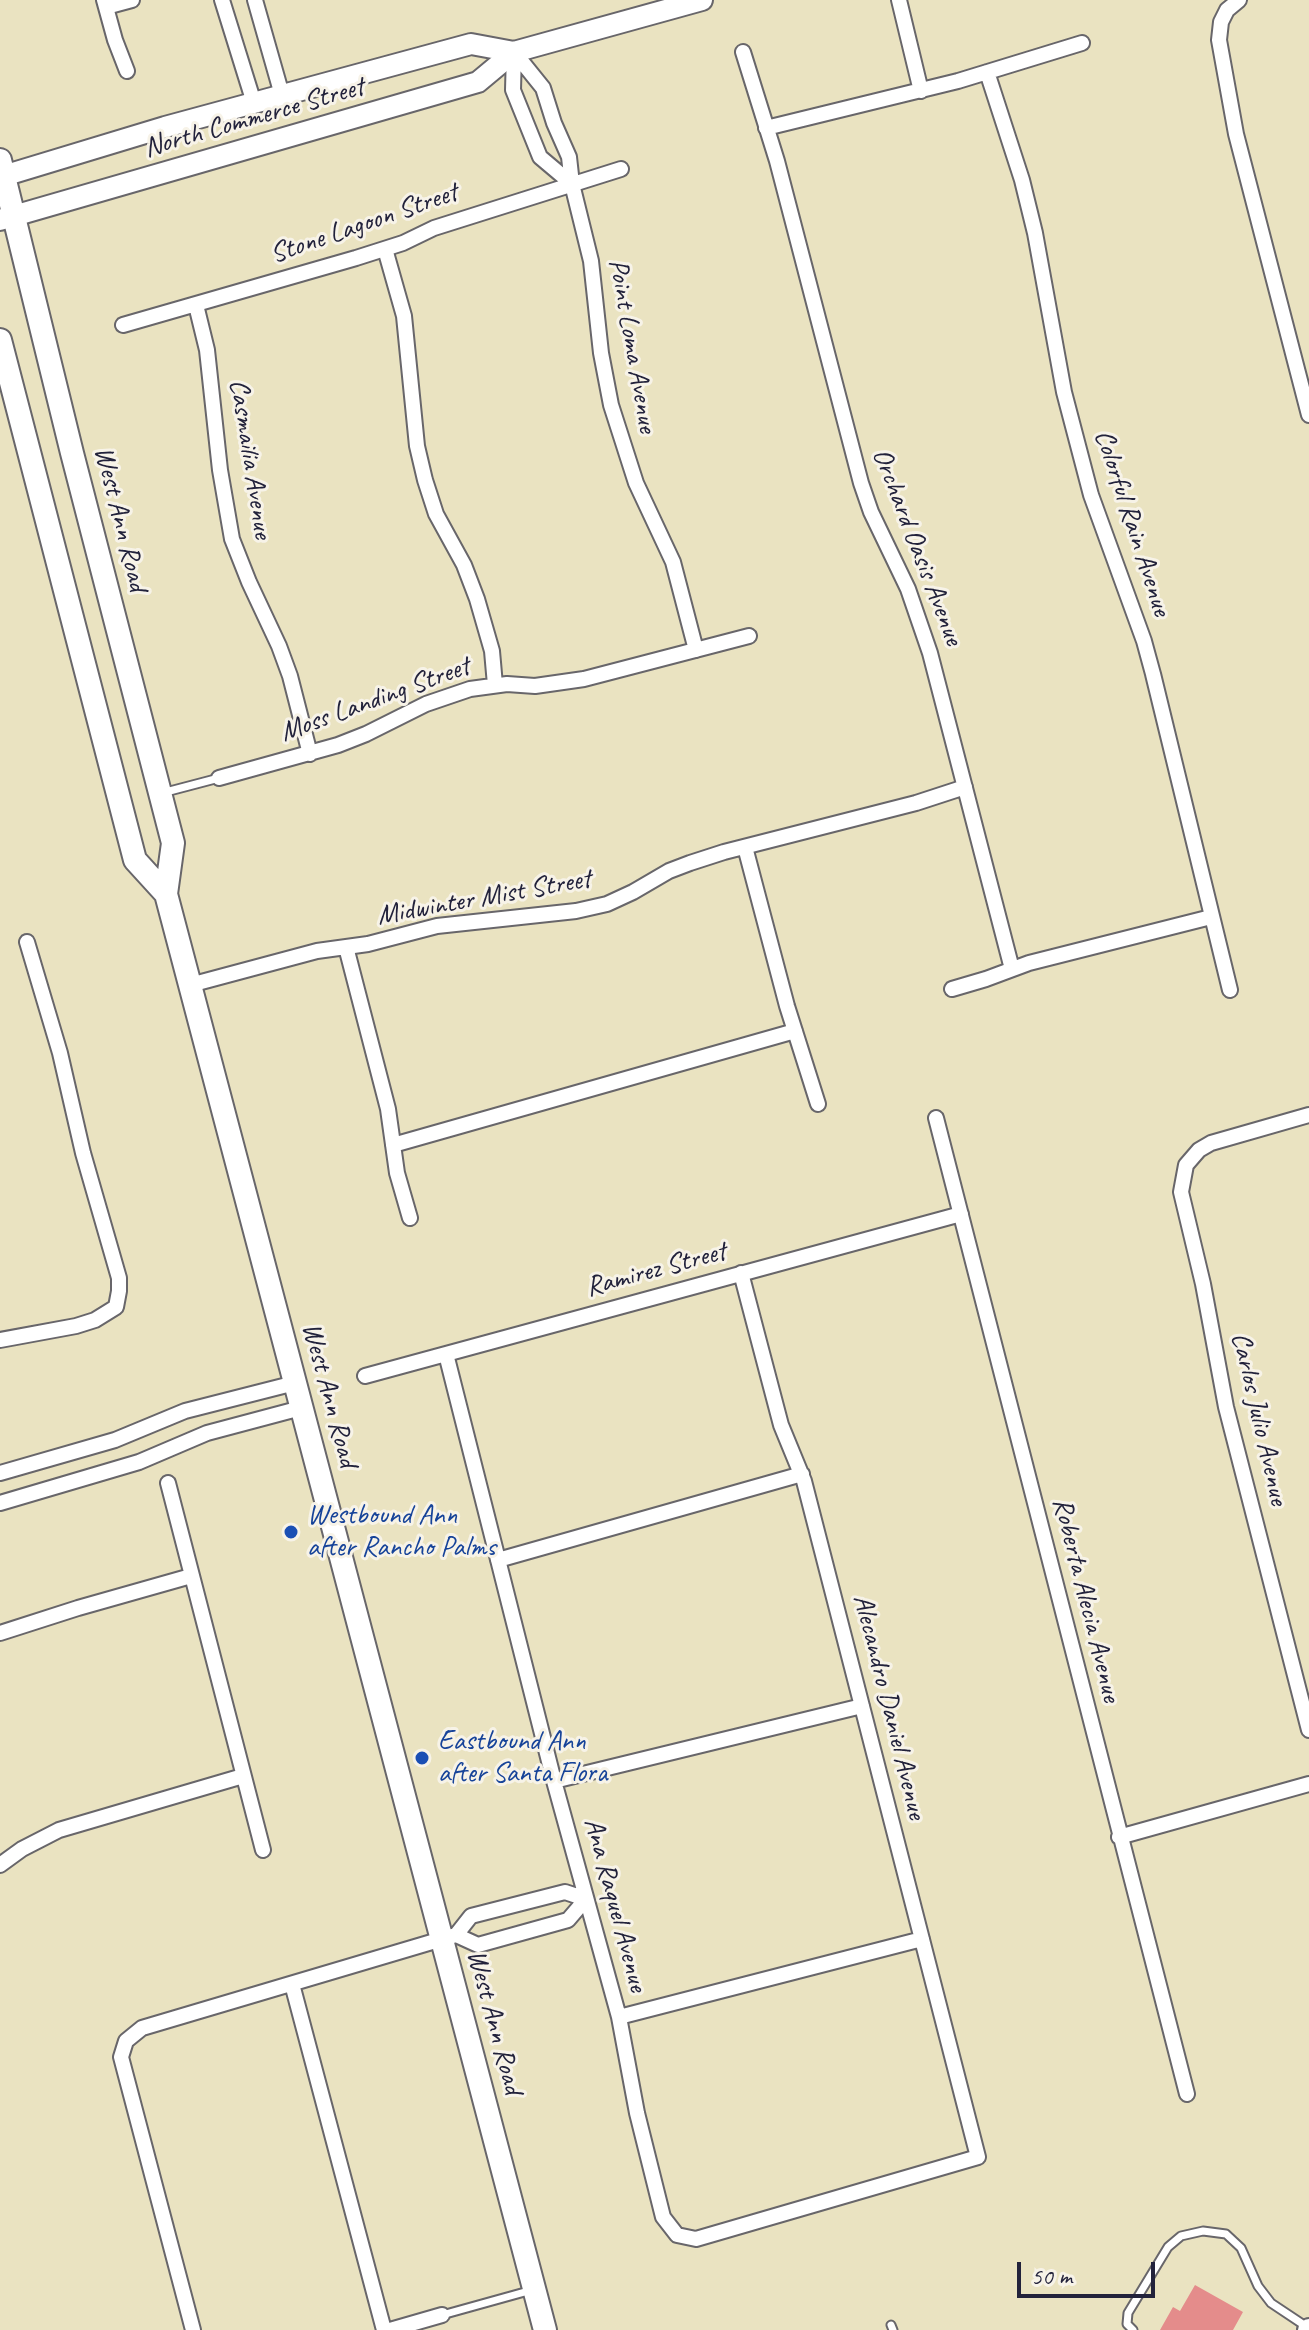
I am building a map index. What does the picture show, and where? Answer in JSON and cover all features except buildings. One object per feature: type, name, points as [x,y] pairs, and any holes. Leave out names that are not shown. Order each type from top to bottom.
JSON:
[{"type":"main road","name":"North Commerce Street","points":[[7,218],[478,82],[514,52],[702,0]]},
{"type":"main road","name":"North Commerce Street","points":[[1,171],[471,44],[514,52]]},
{"type":"main road","name":"West Ann Road","points":[[1,171],[7,218],[72,453],[173,843],[166,894],[301,1408],[449,1937],[545,2330]]},
{"type":"main road","name":"West Ann Road","points":[[0,340],[135,860],[166,894]]},
{"type":"street","points":[[127,71],[105,4],[132,0]]},
{"type":"street","points":[[222,0],[254,103]]},
{"type":"street","points":[[255,0],[282,95]]},
{"type":"street","points":[[899,0],[921,91]]},
{"type":"street","points":[[1233,5],[1221,22],[1219,40],[1236,134],[1309,415]]},
{"type":"street","points":[[766,128],[921,91],[1082,43]]},
{"type":"street","points":[[514,52],[513,90],[540,157],[572,184]]},
{"type":"street","name":"Point Loma Avenue","points":[[514,52],[543,88],[569,157],[572,184],[591,261],[601,353],[611,405],[636,483],[673,562],[696,650]]},
{"type":"street","name":"Orchard Oasis Avenue","points":[[743,52],[777,161],[861,483],[871,512],[908,589],[930,653],[1012,969]]},
{"type":"street","name":"Colorful Rain Avenue","points":[[987,72],[1022,180],[1035,233],[1064,392],[1091,495],[1144,641],[1230,990]]},
{"type":"street","name":"Stone Lagoon Street","points":[[123,325],[385,249],[434,228],[621,169]]},
{"type":"street","points":[[385,249],[404,316],[417,446],[425,480],[436,514],[464,565],[477,599],[492,651],[495,685]]},
{"type":"street","name":"Casmailia Avenue","points":[[196,305],[207,350],[220,470],[232,539],[290,676],[310,754]]},
{"type":"street","name":"Moss Landing Street","points":[[219,778],[310,754],[366,734],[394,718],[452,694],[495,685],[535,686],[584,679],[749,636]]},
{"type":"street","name":"Midwinter Mist Street","points":[[190,985],[317,951],[368,944],[437,926],[576,911],[607,904],[669,871],[965,787]]},
{"type":"street","points":[[745,847],[818,1104]]},
{"type":"street","points":[[952,989],[1029,963],[1211,917]]},
{"type":"street","points":[[0,1340],[95,1320],[116,1307],[119,1278],[83,1153],[60,1053],[27,942]]},
{"type":"street","points":[[346,947],[388,1109],[397,1173],[410,1218]]},
{"type":"street","points":[[393,1145],[795,1031]]},
{"type":"street","name":"Carlos Julio Avenue","points":[[1309,1115],[1211,1143],[1199,1150],[1186,1165],[1181,1192],[1203,1284],[1226,1407],[1309,1730]]},
{"type":"street","name":"Roberta Alecia Avenue","points":[[936,1118],[1187,2094]]},
{"type":"street","name":"Ramirez Street","points":[[365,1376],[961,1214]]},
{"type":"street","name":"Alecandro Daniel Avenue","points":[[677,2235],[696,2239],[978,2157],[802,1474],[781,1425],[741,1273]]},
{"type":"street","name":"Ana Raquel Avenue","points":[[446,1354],[554,1781],[619,2017],[637,2113],[663,2217],[677,2235]]},
{"type":"street","points":[[0,1473],[127,1436],[185,1411],[295,1383]]},
{"type":"street","points":[[0,1503],[139,1462],[207,1433],[301,1408]]},
{"type":"street","points":[[498,1560],[802,1474]]},
{"type":"street","points":[[168,1483],[263,1850]]},
{"type":"street","points":[[0,1633],[191,1576]]},
{"type":"street","points":[[554,1781],[862,1706]]},
{"type":"street","points":[[0,1865],[22,1849],[59,1830],[243,1776]]},
{"type":"street","points":[[1119,1837],[1309,1784]]},
{"type":"street","points":[[193,2330],[121,2057],[126,2041],[142,2028],[449,1937],[471,1916],[565,1892],[586,1899],[568,1920],[478,1945],[449,1937]]},
{"type":"street","points":[[619,2017],[922,1939]]},
{"type":"street","points":[[292,1984],[387,2330],[442,2315]]},
{"type":"lane","name":"Moss Landing Street","points":[[160,794],[219,778]]},
{"type":"lane","points":[[1133,2330],[1127,2324],[1128,2313],[1168,2247],[1181,2236],[1203,2231],[1226,2234],[1241,2248],[1258,2286],[1271,2303],[1309,2329]]},
{"type":"lane","points":[[442,2315],[534,2290]]},
{"type":"place","name":"Westbound Ann after Rancho Palms","points":[[291,1532]]},
{"type":"place","name":"Eastbound Ann after Santa Flora","points":[[422,1758]]}]
